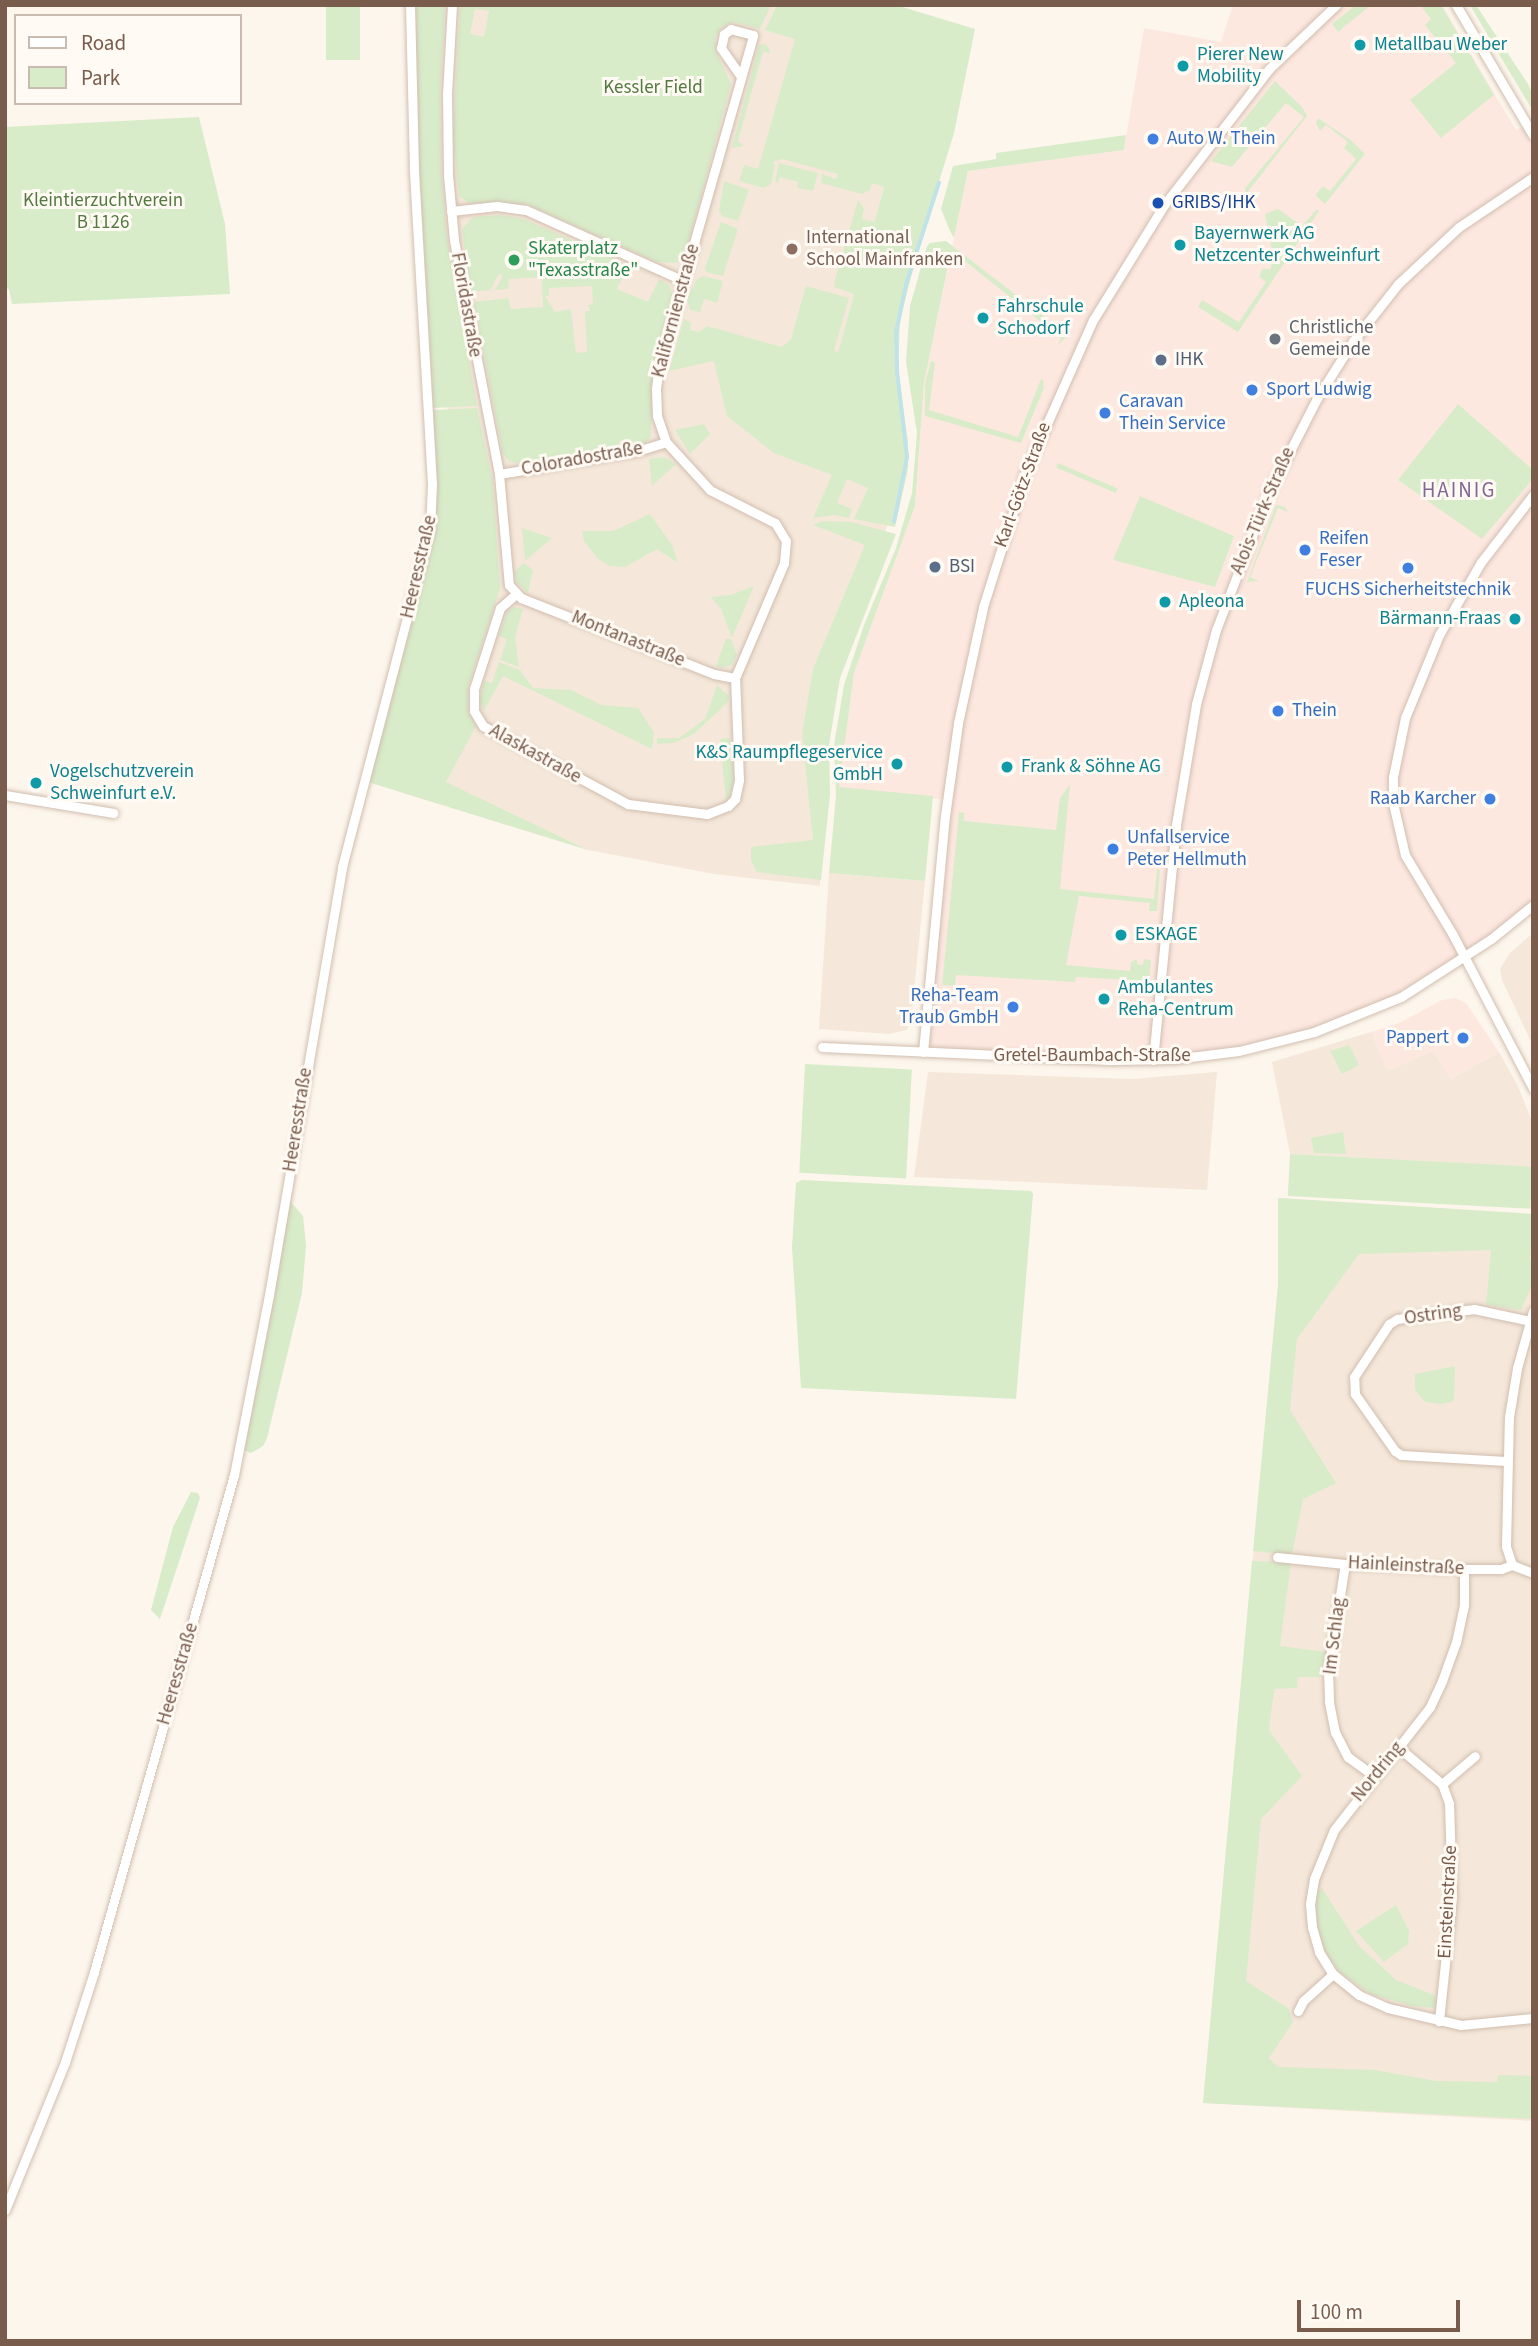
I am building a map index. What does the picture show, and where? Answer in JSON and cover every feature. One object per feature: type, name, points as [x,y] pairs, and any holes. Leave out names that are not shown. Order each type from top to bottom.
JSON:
[{"type":"street","name":"Heeresstraße","points":[[5,2210],[65,2062],[94,1972],[234,1475],[267,1308],[342,867],[430,530],[432,484],[414,169],[410,5]]},
{"type":"street","name":"Floridastraße","points":[[452,5],[446,138],[451,211],[499,474],[507,579],[519,596]]},
{"type":"street","name":"Karl-Götz-Straße","points":[[923,1052],[945,816],[958,723],[989,581],[1026,471],[1093,320],[1164,205],[1269,69],[1336,5]]},
{"type":"street","points":[[1456,5],[1533,135]]},
{"type":"street","name":"Kalifornienstraße","points":[[725,808],[735,799],[739,788],[735,678],[784,563],[787,549],[783,533],[775,523],[710,490],[666,442],[657,416],[657,377],[753,35],[731,29],[724,34],[721,48],[741,77]]},
{"type":"street","name":"Alois-Türk-Straße","points":[[1153,1060],[1176,825],[1186,755],[1216,630],[1255,524],[1287,452],[1317,398],[1353,341],[1390,293],[1418,263],[1459,227],[1533,177]]},
{"type":"street","points":[[451,211],[497,206],[526,211],[684,281]]},
{"type":"street","name":"Coloradostraße","points":[[499,474],[638,451],[666,442]]},
{"type":"street","points":[[1533,495],[1480,562],[1439,635],[1405,718],[1396,755],[1393,803],[1405,855],[1464,957],[1533,1087]]},
{"type":"street","name":"Montanastraße","points":[[519,596],[708,671],[735,678]]},
{"type":"street","name":"Alaskastraße","points":[[519,596],[500,608],[474,689],[474,711],[483,726],[628,804],[707,814],[725,808]]},
{"type":"street","points":[[5,795],[114,813]]},
{"type":"street","name":"Gretel-Baumbach-Straße","points":[[822,1047],[1153,1060],[1238,1051],[1314,1032],[1401,997],[1464,957],[1533,905]]},
{"type":"street","name":"Ostring","points":[[1506,1461],[1401,1455],[1395,1451],[1355,1394],[1354,1377],[1389,1324],[1397,1319],[1474,1309],[1532,1316],[1512,1391],[1506,1461],[1506,1546],[1512,1565]]},
{"type":"street","name":"Hainleinstraße","points":[[1277,1557],[1345,1564],[1464,1569],[1501,1569],[1512,1565],[1533,1573]]},
{"type":"street","name":"Im Schlag","points":[[1345,1564],[1328,1670],[1329,1702],[1335,1732],[1348,1757],[1374,1776]]},
{"type":"street","name":"Nordring","points":[[1464,1569],[1464,1605],[1454,1651],[1430,1707],[1334,1830],[1314,1879],[1310,1904],[1312,1927],[1319,1952],[1333,1974],[1359,1995],[1388,2008],[1461,2025],[1533,2018]]},
{"type":"street","points":[[1398,1747],[1442,1784],[1475,1756]]},
{"type":"street","name":"Einsteinstraße","points":[[1439,2021],[1452,1898],[1451,1824],[1442,1784]]},
{"type":"street","points":[[1298,2011],[1303,2001],[1333,1974]]},
{"type":"shaded area","points":[[437,5],[791,5],[919,60],[838,352],[898,369],[906,453],[897,501],[831,670],[822,761],[820,886],[714,874],[588,850],[368,782],[457,537],[435,242]]},
{"type":"shaded area","points":[[1233,5],[1442,5],[1516,130],[1533,123],[1533,905],[1401,997],[1283,1041],[1174,1059],[924,1052],[948,800],[838,790],[854,673],[915,506],[924,383],[968,171],[1124,150],[1144,28],[1221,42]]},
{"type":"shaded area","points":[[829,873],[925,881],[911,1021],[907,1030],[888,1034],[819,1029]]},
{"type":"shaded area","points":[[1533,933],[1533,1046],[1502,980],[1500,969],[1510,953]]},
{"type":"shaded area","points":[[1455,998],[1466,1003],[1499,1052],[1451,1079],[1433,1051],[1388,1070],[1371,1032],[1399,1023],[1442,1000]]},
{"type":"shaded area","points":[[1371,1032],[1388,1070],[1433,1051],[1451,1079],[1499,1052],[1518,1086],[1533,1124],[1533,1167],[1290,1154],[1272,1062]]},
{"type":"shaded area","points":[[928,1072],[1133,1079],[1217,1072],[1207,1190],[914,1177]]},
{"type":"shaded area","points":[[1278,1198],[1533,1214],[1533,2121],[1203,2103],[1278,1285]]},
{"type":"green space","points":[[326,5],[360,5],[360,60],[326,60]]},
{"type":"green space","points":[[415,5],[445,5],[440,93],[441,173],[447,238],[477,406],[433,408],[419,168]]},
{"type":"green space","name":"Kessler Field","points":[[460,5],[771,5],[760,29],[734,22],[723,26],[715,37],[716,51],[731,84],[686,251],[677,263],[657,262],[526,204],[468,203],[459,196],[453,136]],"holes":[[[475,9],[489,11],[484,37],[470,34]]]},
{"type":"green space","points":[[777,5],[896,5],[975,29],[954,133],[918,250],[900,320],[898,369],[908,443],[908,469],[895,527],[854,519],[868,488],[847,479],[837,503],[852,509],[849,518],[834,515],[813,518],[832,475],[774,453],[727,416],[714,361],[669,371],[684,319],[691,323],[690,330],[699,332],[707,326],[782,347],[791,339],[806,286],[849,298],[834,351],[838,352],[854,294],[834,287],[835,280],[858,200],[864,209],[862,219],[874,222],[884,187],[872,183],[870,190],[862,194],[821,183],[822,174],[836,179],[838,174],[782,159],[773,162],[775,166],[771,184],[764,188],[739,181],[744,165],[758,169],[795,39],[765,30]]},
{"type":"green space","points":[[1356,5],[1371,5],[1338,32],[1332,24]]},
{"type":"green space","points":[[1420,5],[1441,5],[1494,95],[1441,138],[1410,100],[1456,63],[1425,25],[1431,19]]},
{"type":"green space","points":[[1470,5],[1476,5],[1528,84],[1533,95],[1533,111],[1500,56],[1498,44],[1494,46]]},
{"type":"green space","points":[[766,44],[771,53],[763,52],[738,141],[744,146],[732,148],[759,45]]},
{"type":"green space","points":[[1275,81],[1302,107],[1307,116],[1246,194],[1245,188],[1304,117],[1286,103],[1232,167],[1211,161]]},
{"type":"green space","name":"Kleintierzuchtverein B 1126","points":[[199,117],[225,224],[230,294],[12,304],[9,289],[5,288],[5,127]]},
{"type":"green space","points":[[1318,118],[1352,141],[1365,154],[1325,204],[1315,195],[1323,186],[1330,191],[1356,159],[1344,148],[1348,142],[1326,125],[1320,131],[1316,123]]},
{"type":"green space","points":[[1126,135],[1124,150],[968,171],[954,238],[941,209],[953,166],[996,159],[996,153]]},
{"type":"green space","points":[[779,163],[818,173],[813,191],[797,188],[798,182],[780,177],[778,183],[775,182]]},
{"type":"green space","points":[[724,181],[749,190],[738,221],[722,216],[719,210]]},
{"type":"green space","points":[[1278,209],[1302,226],[1317,209],[1319,211],[1238,332],[1198,307],[1202,300],[1239,322],[1266,282],[1259,277],[1262,269],[1271,269],[1272,258],[1263,256],[1263,252],[1272,250],[1265,214]]},
{"type":"green space","points":[[500,215],[524,219],[628,265],[617,289],[648,302],[659,279],[669,285],[673,295],[652,376],[651,436],[644,444],[627,446],[626,440],[619,441],[620,448],[520,464],[509,461],[503,454],[474,302],[508,298],[511,309],[543,307],[542,277],[509,279],[508,289],[495,290],[502,278],[502,274],[499,274],[490,290],[471,292],[462,229],[473,217]],"holes":[[[592,286],[593,304],[588,305],[590,311],[585,311],[587,352],[576,353],[571,309],[555,312],[545,296],[549,296],[549,288]]]},
{"type":"green space","points":[[721,222],[738,229],[723,276],[706,272],[705,268]]},
{"type":"green space","points":[[946,241],[1068,335],[1057,346],[1061,338],[960,257],[950,256],[924,383],[915,506],[854,673],[839,787],[933,796],[925,881],[829,873],[836,796],[834,745],[844,685],[864,625],[896,548],[912,493],[917,433],[906,362],[910,306],[927,246],[930,243]]},
{"type":"green space","points":[[704,276],[723,281],[717,303],[704,299],[700,312],[690,310],[687,299],[697,279]]},
{"type":"green space","points":[[931,361],[935,362],[929,410],[1018,437],[1041,379],[1043,380],[1044,388],[1021,443],[925,416],[925,383]]},
{"type":"green space","points":[[1458,404],[1533,470],[1533,479],[1482,539],[1398,480]]},
{"type":"green space","points":[[477,408],[493,483],[500,588],[468,687],[468,712],[476,726],[446,782],[588,850],[368,782],[435,531],[433,410]]},
{"type":"green space","points":[[704,424],[710,434],[690,454],[675,430]]},
{"type":"green space","points":[[664,457],[676,464],[652,486],[649,459]]},
{"type":"green space","points":[[1058,463],[1118,488],[1116,493],[1056,468]]},
{"type":"green space","points":[[1140,496],[1234,536],[1215,587],[1113,560]]},
{"type":"green space","points":[[1276,505],[1285,507],[1288,512],[1278,508],[1250,577],[1259,581],[1247,582]]},
{"type":"green space","points":[[650,514],[672,545],[678,563],[657,549],[625,567],[609,566],[597,558],[584,541],[582,531],[613,531]]},
{"type":"green space","points":[[822,521],[851,522],[896,534],[840,678],[829,745],[830,795],[821,880],[757,872],[751,860],[751,847],[813,840],[802,734],[813,669],[865,545],[813,525]]},
{"type":"green space","points":[[522,528],[552,538],[525,561]]},
{"type":"green space","points":[[524,563],[533,570],[528,593],[517,582],[514,572]]},
{"type":"green space","points":[[754,586],[732,638],[721,609],[711,597],[731,595]]},
{"type":"green space","points":[[515,607],[523,609],[515,637],[519,667],[500,660],[507,639],[499,636],[508,610]]},
{"type":"green space","points":[[726,639],[731,639],[737,655],[732,665],[721,668],[716,666]]},
{"type":"green space","points":[[499,662],[520,670],[533,688],[571,690],[602,705],[638,708],[654,733],[652,749],[503,676],[484,711],[480,699],[484,681],[492,683]]},
{"type":"green space","points":[[717,685],[729,696],[728,702],[694,734],[674,743],[657,744],[657,738],[679,738],[705,719]]},
{"type":"green space","points":[[730,738],[734,779],[730,797],[726,801],[720,739]]},
{"type":"green space","points":[[1070,784],[1060,889],[1154,899],[1157,869],[1160,870],[1157,911],[1149,911],[1150,903],[1079,896],[1066,965],[1130,971],[1131,962],[1137,959],[1137,964],[1143,965],[1144,959],[1151,960],[1149,981],[1076,977],[1075,982],[956,975],[955,986],[942,985],[959,812],[964,813],[964,821],[1056,830],[1060,798]]},
{"type":"green space","points":[[1349,1045],[1359,1065],[1342,1074],[1330,1051]]},
{"type":"green space","points":[[805,1064],[912,1070],[906,1178],[799,1173]]},
{"type":"green space","points":[[1343,1132],[1346,1154],[1314,1153],[1311,1138]]},
{"type":"green space","points":[[1290,1154],[1533,1167],[1530,1209],[1288,1196]]},
{"type":"green space","points":[[802,1180],[1031,1191],[1033,1194],[1016,1399],[801,1388],[792,1247],[796,1183]]},
{"type":"green space","points":[[1278,1198],[1533,1214],[1533,1249],[1529,1258],[1533,1261],[1533,1283],[1521,1310],[1486,1305],[1491,1250],[1359,1254],[1297,1339],[1290,1410],[1336,1483],[1303,1499],[1292,1555],[1253,1551],[1278,1285]]},
{"type":"green space","points":[[289,1200],[303,1216],[306,1245],[302,1293],[267,1438],[263,1446],[251,1453],[243,1450]]},
{"type":"green space","points":[[1455,1366],[1454,1401],[1441,1404],[1425,1402],[1415,1390],[1415,1374]]},
{"type":"green space","points":[[191,1492],[198,1493],[200,1498],[160,1619],[151,1610],[173,1527]]},
{"type":"green space","points":[[1252,1561],[1291,1562],[1280,1646],[1326,1652],[1322,1677],[1298,1677],[1297,1688],[1275,1689],[1272,1704],[1269,1730],[1302,1776],[1261,1819],[1246,1981],[1288,2008],[1293,2022],[1269,2058],[1278,2067],[1375,2070],[1436,2081],[1497,2082],[1498,2075],[1533,2076],[1533,2116],[1529,2119],[1203,2103]]},
{"type":"green space","points":[[1322,1888],[1359,1946],[1396,1980],[1434,1995],[1437,2002],[1434,2008],[1412,2006],[1371,1994],[1340,1972],[1323,1949],[1319,1936],[1315,1909],[1317,1894]]},
{"type":"green space","points":[[1396,1905],[1409,1931],[1408,1944],[1384,1962],[1356,1931]]},
{"type":"waterway","points":[[894,522],[907,457],[897,372],[896,333],[906,285],[939,183]]},
{"type":"place","name":"Metallbau Weber","points":[[1360,45]]},
{"type":"place","name":"Pierer New Mobility","points":[[1183,66]]},
{"type":"place","name":"Auto W. Thein","points":[[1153,139]]},
{"type":"place","name":"GRIBS/IHK","points":[[1158,203]]},
{"type":"place","name":"Bayernwerk AG Netzcenter Schweinfurt","points":[[1180,245]]},
{"type":"place","name":"International School Mainfranken","points":[[792,249]]},
{"type":"place","name":"Skaterplatz \"Texasstraße\"","points":[[514,260]]},
{"type":"place","name":"Fahrschule Schodorf","points":[[983,318]]},
{"type":"place","name":"Christliche Gemeinde","points":[[1275,339]]},
{"type":"place","name":"IHK","points":[[1161,360]]},
{"type":"place","name":"Sport Ludwig","points":[[1252,390]]},
{"type":"place","name":"Caravan Thein Service","points":[[1105,413]]},
{"type":"place","name":"Reifen Feser","points":[[1305,550]]},
{"type":"place","name":"BSI","points":[[935,567]]},
{"type":"place","name":"FUCHS Sicherheitstechnik","points":[[1408,568]]},
{"type":"place","name":"Apleona","points":[[1165,602]]},
{"type":"place","name":"Bärmann-Fraas","points":[[1515,619]]},
{"type":"place","name":"Thein","points":[[1278,711]]},
{"type":"place","name":"K&S Raumpflegeservice GmbH","points":[[897,764]]},
{"type":"place","name":"Frank & Söhne AG","points":[[1007,767]]},
{"type":"place","name":"Vogelschutzverein Schweinfurt e.V.","points":[[36,783]]},
{"type":"place","name":"Raab Karcher","points":[[1490,799]]},
{"type":"place","name":"Unfallservice Peter Hellmuth","points":[[1113,849]]},
{"type":"place","name":"ESKAGE","points":[[1121,935]]},
{"type":"place","name":"Ambulantes Reha-Centrum","points":[[1104,999]]},
{"type":"place","name":"Reha-Team Traub GmbH","points":[[1013,1007]]},
{"type":"place","name":"Pappert","points":[[1463,1038]]},
{"type":"district","name":"HAINIG","points":[[1459,490]]}]
